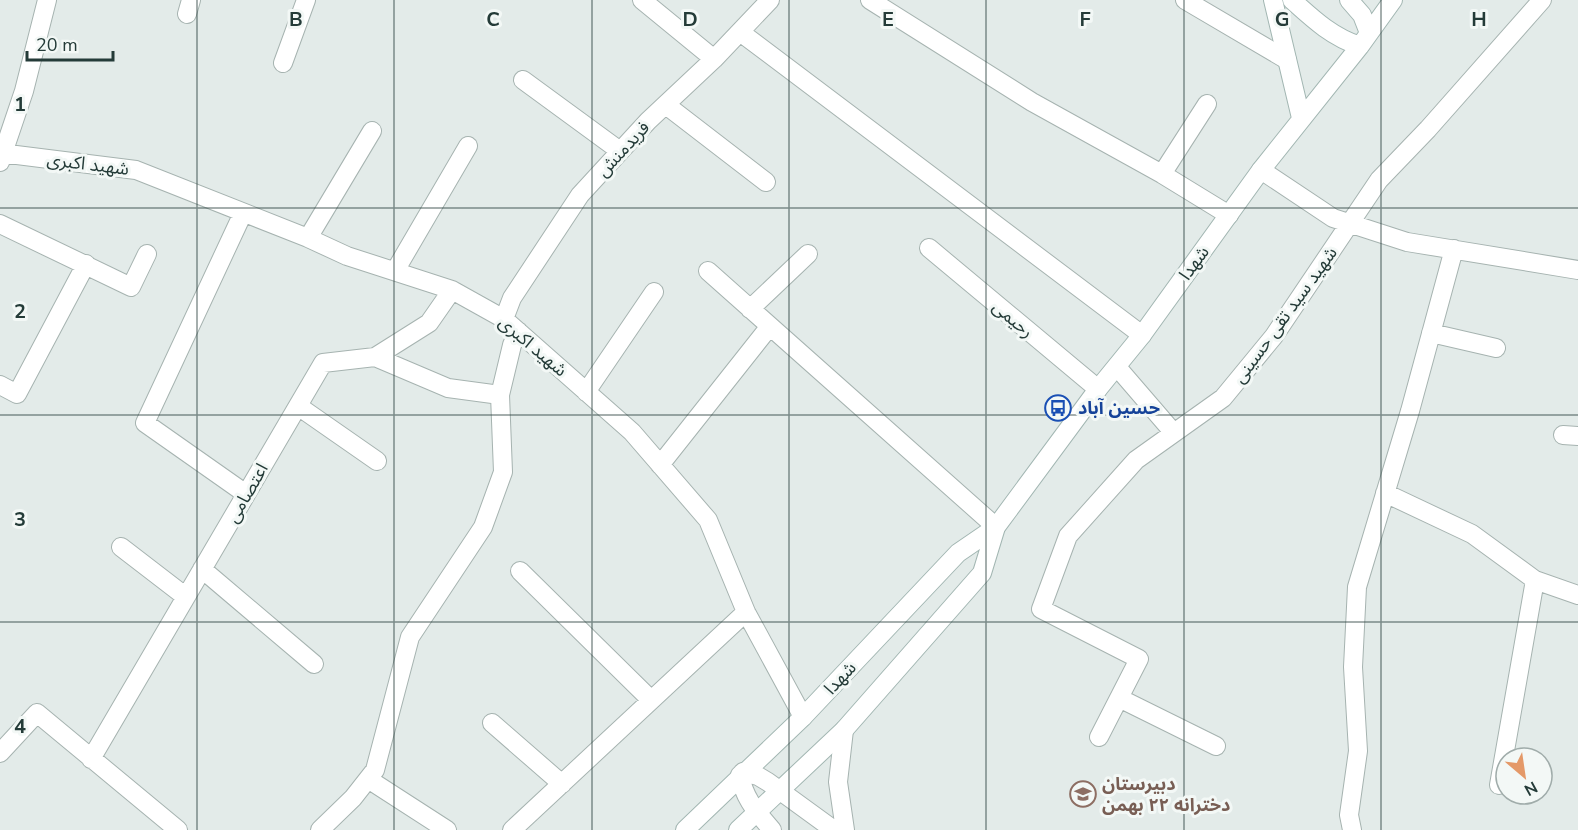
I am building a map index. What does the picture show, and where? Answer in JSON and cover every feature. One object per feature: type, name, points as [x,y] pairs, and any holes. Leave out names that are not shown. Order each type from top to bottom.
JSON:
[{"type":"street","points":[[1,156],[24,91],[47,0]]},
{"type":"street","points":[[283,63],[306,0]]},
{"type":"street","points":[[642,0],[714,59]]},
{"type":"street","name":"فریدمنش","points":[[504,319],[512,298],[580,195],[620,151],[714,59],[770,0]]},
{"type":"street","points":[[870,0],[1032,102],[1162,174],[1229,215]]},
{"type":"street","points":[[1185,0],[1287,60]]},
{"type":"street","points":[[1274,0],[1301,118]]},
{"type":"street","points":[[1292,0],[1327,30],[1343,40],[1365,39],[1362,15],[1349,0]]},
{"type":"street","name":"شهدا","points":[[684,830],[803,717],[958,553],[996,527],[1098,389],[1142,334],[1261,170],[1365,39],[1393,0]]},
{"type":"street","name":"شهید سید تقی حسینی","points":[[1099,737],[1139,658],[1041,609],[1068,536],[1136,460],[1223,398],[1274,336],[1379,180],[1428,129],[1542,0]]},
{"type":"street","points":[[740,32],[1142,334]]},
{"type":"street","points":[[524,80],[620,151]]},
{"type":"street","points":[[1162,174],[1207,104]]},
{"type":"street","points":[[666,105],[766,182]]},
{"type":"street","points":[[308,238],[372,131]]},
{"type":"street","points":[[395,271],[468,146]]},
{"type":"street","name":"شهید اکبری","points":[[1,156],[136,170],[308,238],[347,256],[452,290],[504,319],[632,432],[708,520],[746,612],[803,717]]},
{"type":"street","points":[[1261,170],[1333,218],[1407,242],[1578,270]]},
{"type":"street","points":[[243,213],[145,423],[246,494]]},
{"type":"street","points":[[0,224],[130,286],[147,254]]},
{"type":"street","name":"رحیمی","points":[[929,248],[1098,389]]},
{"type":"street","points":[[1352,830],[1349,815],[1358,751],[1353,667],[1358,587],[1455,249]]},
{"type":"street","points":[[750,309],[808,254]]},
{"type":"street","points":[[0,385],[17,394],[86,264]]},
{"type":"street","points":[[708,271],[996,527]]},
{"type":"street","name":"اعتصامی","points":[[91,759],[323,363],[375,357],[429,323],[452,290]]},
{"type":"street","points":[[586,392],[654,292]]},
{"type":"street","points":[[660,465],[770,326]]},
{"type":"street","points":[[320,830],[353,798],[375,770],[411,637],[483,527],[503,472],[500,395],[512,345],[518,331]]},
{"type":"street","points":[[1431,333],[1496,348]]},
{"type":"street","points":[[375,357],[448,388],[500,395]]},
{"type":"street","points":[[1117,367],[1173,432]]},
{"type":"street","points":[[298,406],[377,461]]},
{"type":"street","points":[[1385,493],[1472,534],[1535,580],[1578,595]]},
{"type":"street","name":"شهدا","points":[[738,830],[844,730],[982,573],[996,527]]},
{"type":"street","points":[[121,547],[186,597]]},
{"type":"street","points":[[202,569],[314,664]]},
{"type":"street","points":[[520,571],[651,700]]},
{"type":"street","points":[[1506,746],[1535,580]]},
{"type":"street","points":[[513,830],[746,612]]},
{"type":"street","points":[[1119,698],[1216,746]]},
{"type":"street","points":[[0,753],[37,712],[178,830]]},
{"type":"street","points":[[492,723],[562,784]]},
{"type":"street","points":[[844,730],[838,782],[846,830]]},
{"type":"street","points":[[772,830],[748,802],[743,789],[742,774],[758,776],[834,830]]},
{"type":"street","points":[[368,778],[447,830]]},
{"type":"place","name":"حسین آباد","points":[[1058,408]]},
{"type":"place","name":"دبیرستان دخترانه ۲۲ بهمن","points":[[1083,794]]}]
